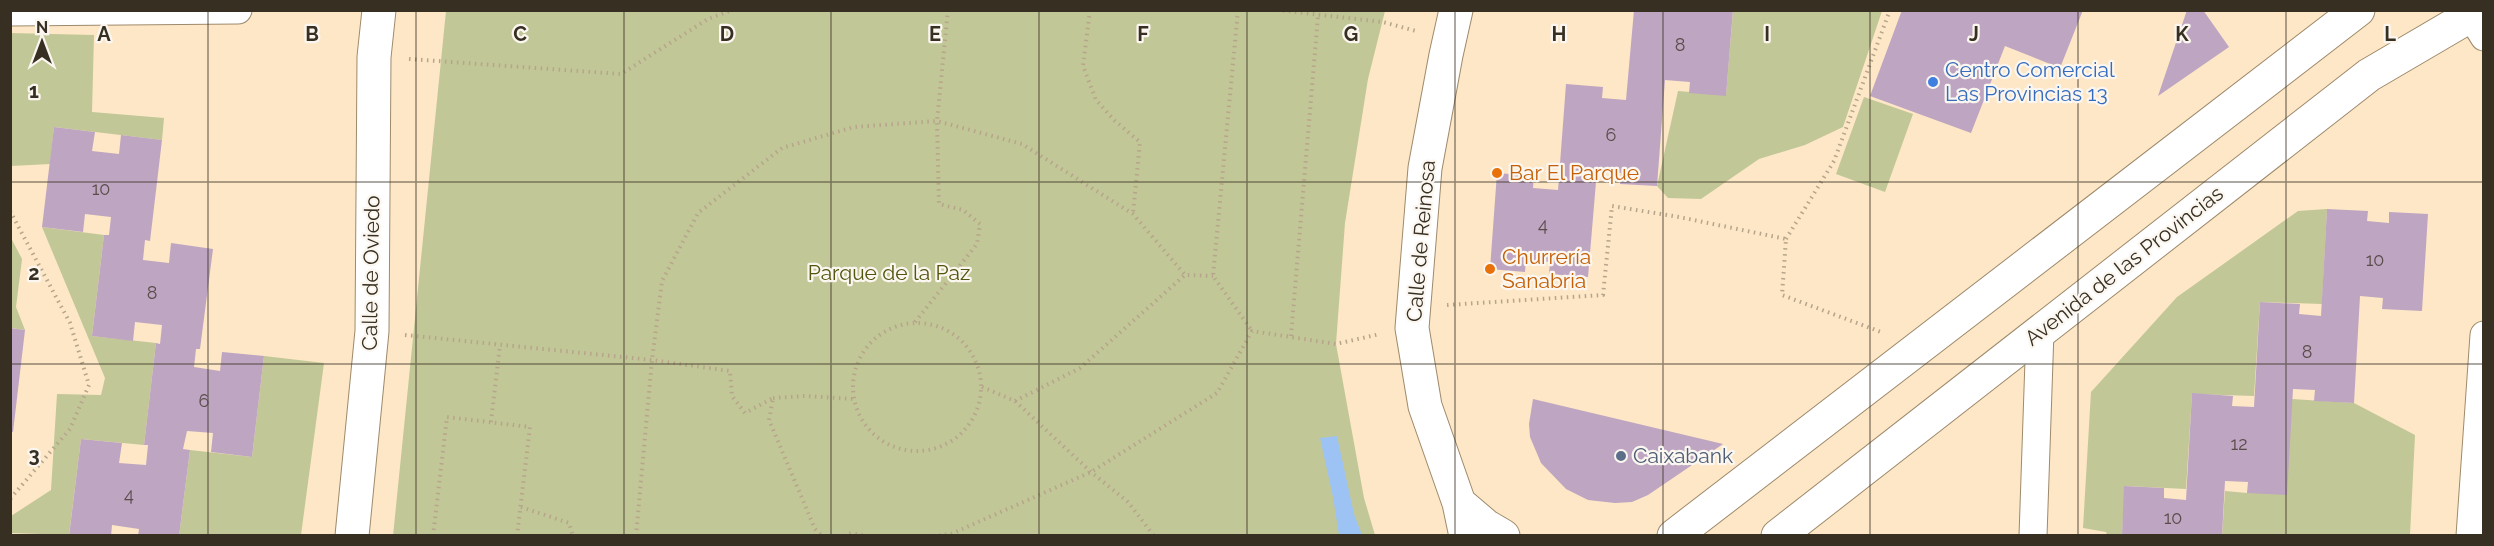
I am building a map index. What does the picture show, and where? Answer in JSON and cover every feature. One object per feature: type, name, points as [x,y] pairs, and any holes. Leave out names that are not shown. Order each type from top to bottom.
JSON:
[{"type":"main road","points":[[1674,536],[2358,10]]},
{"type":"main road","name":"Calle de Oviedo","points":[[352,536],[372,331],[375,11]]},
{"type":"main road","name":"Avenida de las Provincias","points":[[1778,536],[2369,75],[2478,21]]},
{"type":"main road","name":"Calle de Reinosa","points":[[1453,25],[1425,168],[1413,318],[1425,406],[1459,503],[1466,536]]},
{"type":"main road","points":[[1459,503],[1486,526],[1503,536]]},
{"type":"street","points":[[10,12],[238,10]]},
{"type":"street","points":[[2033,536],[2040,331]]},
{"type":"street","points":[[2470,536],[2484,335]]},
{"type":"path","points":[[708,19],[710,10]]},
{"type":"path","points":[[375,57],[621,74],[708,19],[732,10]]},
{"type":"path","points":[[915,323],[977,244],[980,224],[963,210],[939,204],[937,121],[948,10]]},
{"type":"path","points":[[1090,10],[1083,66],[1096,100],[1115,121],[1140,142],[1133,214]]},
{"type":"path","points":[[1238,10],[1212,276],[1252,331],[1336,344],[1413,318],[1603,295],[1612,206],[1786,239]]},
{"type":"path","points":[[1277,10],[1383,22],[1453,25]]},
{"type":"path","points":[[1890,10],[1834,162],[1786,239],[1782,295],[1876,329],[1913,353]]},
{"type":"path","points":[[1291,336],[1318,16]]},
{"type":"path","points":[[636,536],[652,360],[662,281],[698,213],[782,148],[854,127],[937,121],[1022,144],[1133,214],[1185,275]]},
{"type":"path","points":[[10,211],[70,323],[89,385],[70,429],[10,499]]},
{"type":"path","points":[[1015,401],[1080,368],[1185,275],[1212,276]]},
{"type":"path","points":[[915,323],[940,327],[962,340],[976,362],[982,387],[977,411],[966,429],[954,440],[937,449],[915,452],[888,446],[870,432],[857,411],[852,387],[857,363],[870,343],[889,329],[915,323]]},
{"type":"path","points":[[372,331],[652,360],[730,371],[732,396],[745,413],[773,398],[805,396],[854,399]]},
{"type":"path","points":[[933,536],[952,535],[1091,472],[1216,393],[1252,331]]},
{"type":"path","points":[[491,422],[500,345]]},
{"type":"path","points":[[982,387],[1015,401],[1091,472],[1128,501],[1154,536]]},
{"type":"path","points":[[773,398],[769,420],[776,440],[815,529],[822,536]]},
{"type":"path","points":[[433,536],[447,417],[530,427],[518,536]]},
{"type":"path","points":[[521,507],[569,523],[573,536]]},
{"type":"path","points":[[844,536],[851,533],[866,536]]},
{"type":"green space","name":"Parque de la Paz","points":[[446,11],[1385,11],[1368,79],[1345,223],[1336,344],[1364,498],[1375,535],[393,536]]},
{"type":"green space","points":[[1733,11],[1882,11],[1843,127],[1805,145],[1759,159],[1701,199],[1668,198],[1657,186],[1678,91],[1726,95]]},
{"type":"green space","points":[[10,33],[94,35],[92,112],[164,118],[162,140],[54,127],[50,164],[11,166]]},
{"type":"green space","points":[[1864,97],[1913,114],[1885,192],[1836,174]]},
{"type":"green space","points":[[2327,209],[2322,304],[2260,302],[2254,396],[2192,394],[2186,489],[2125,486],[2122,535],[2107,535],[2106,532],[2083,528],[2091,392],[2177,297],[2298,211]]},
{"type":"green space","points":[[42,227],[104,235],[92,336],[156,343],[144,445],[81,439],[69,535],[11,533],[11,516],[51,490],[57,394],[101,395],[105,378]]},
{"type":"green space","points":[[10,236],[22,259],[16,307],[25,330],[11,328]]},
{"type":"green space","points":[[264,356],[324,363],[301,535],[179,536],[190,450],[252,457]]},
{"type":"green space","points":[[2292,399],[2354,403],[2415,435],[2410,535],[2222,536],[2225,491],[2247,493]]},
{"type":"water","points":[[1337,436],[1354,514],[1362,535],[1339,535],[1320,438]]},
{"type":"building","points":[[1634,10],[1733,10],[1726,96],[1689,93],[1690,82],[1665,80],[1657,186],[1620,184],[1621,173],[1597,170],[1588,277],[1549,274],[1550,262],[1526,260],[1525,272],[1490,269],[1497,173],[1534,176],[1533,188],[1558,190],[1566,84],[1603,87],[1602,98],[1626,100]]},
{"type":"building","name":"Centro Comercial Las Provincias 13","points":[[1902,10],[2083,10],[2060,68],[2005,46],[1971,133],[1870,96]]},
{"type":"building","name":"Centro Comercial Las Provincias 13","points":[[2187,10],[2203,10],[2229,47],[2158,96]]},
{"type":"building","points":[[54,127],[95,132],[92,151],[119,154],[121,135],[162,140],[150,241],[145,240],[143,260],[169,263],[171,243],[213,249],[200,349],[196,349],[194,367],[220,371],[222,352],[264,356],[252,457],[211,452],[213,433],[187,431],[183,449],[190,450],[179,536],[138,536],[139,529],[112,525],[111,536],[69,536],[81,439],[122,443],[119,463],[146,465],[148,445],[144,445],[156,343],[160,344],[162,325],[135,322],[133,341],[92,336],[104,235],[109,235],[111,217],[85,214],[83,232],[42,227]]},
{"type":"building","points":[[2327,209],[2368,211],[2367,221],[2389,223],[2389,212],[2428,214],[2422,311],[2382,309],[2383,298],[2360,296],[2354,403],[2314,401],[2315,390],[2293,389],[2287,495],[2247,493],[2248,482],[2225,481],[2222,536],[2122,536],[2124,486],[2164,488],[2164,498],[2186,500],[2192,393],[2233,396],[2232,406],[2254,407],[2260,302],[2300,304],[2299,314],[2321,316]]},
{"type":"building","points":[[10,328],[25,330],[13,432],[10,431]]},
{"type":"building","name":"Caixabank","points":[[1533,399],[1723,444],[1648,495],[1632,502],[1588,500],[1566,489],[1541,463],[1530,437],[1529,424]]},
{"type":"place","name":"Centro Comercial Las Provincias 13","points":[[1933,82]]},
{"type":"place","name":"Bar El Parque","points":[[1497,173]]},
{"type":"place","name":"Churrería Sanabria","points":[[1490,269]]},
{"type":"place","name":"Caixabank","points":[[1621,456]]}]
